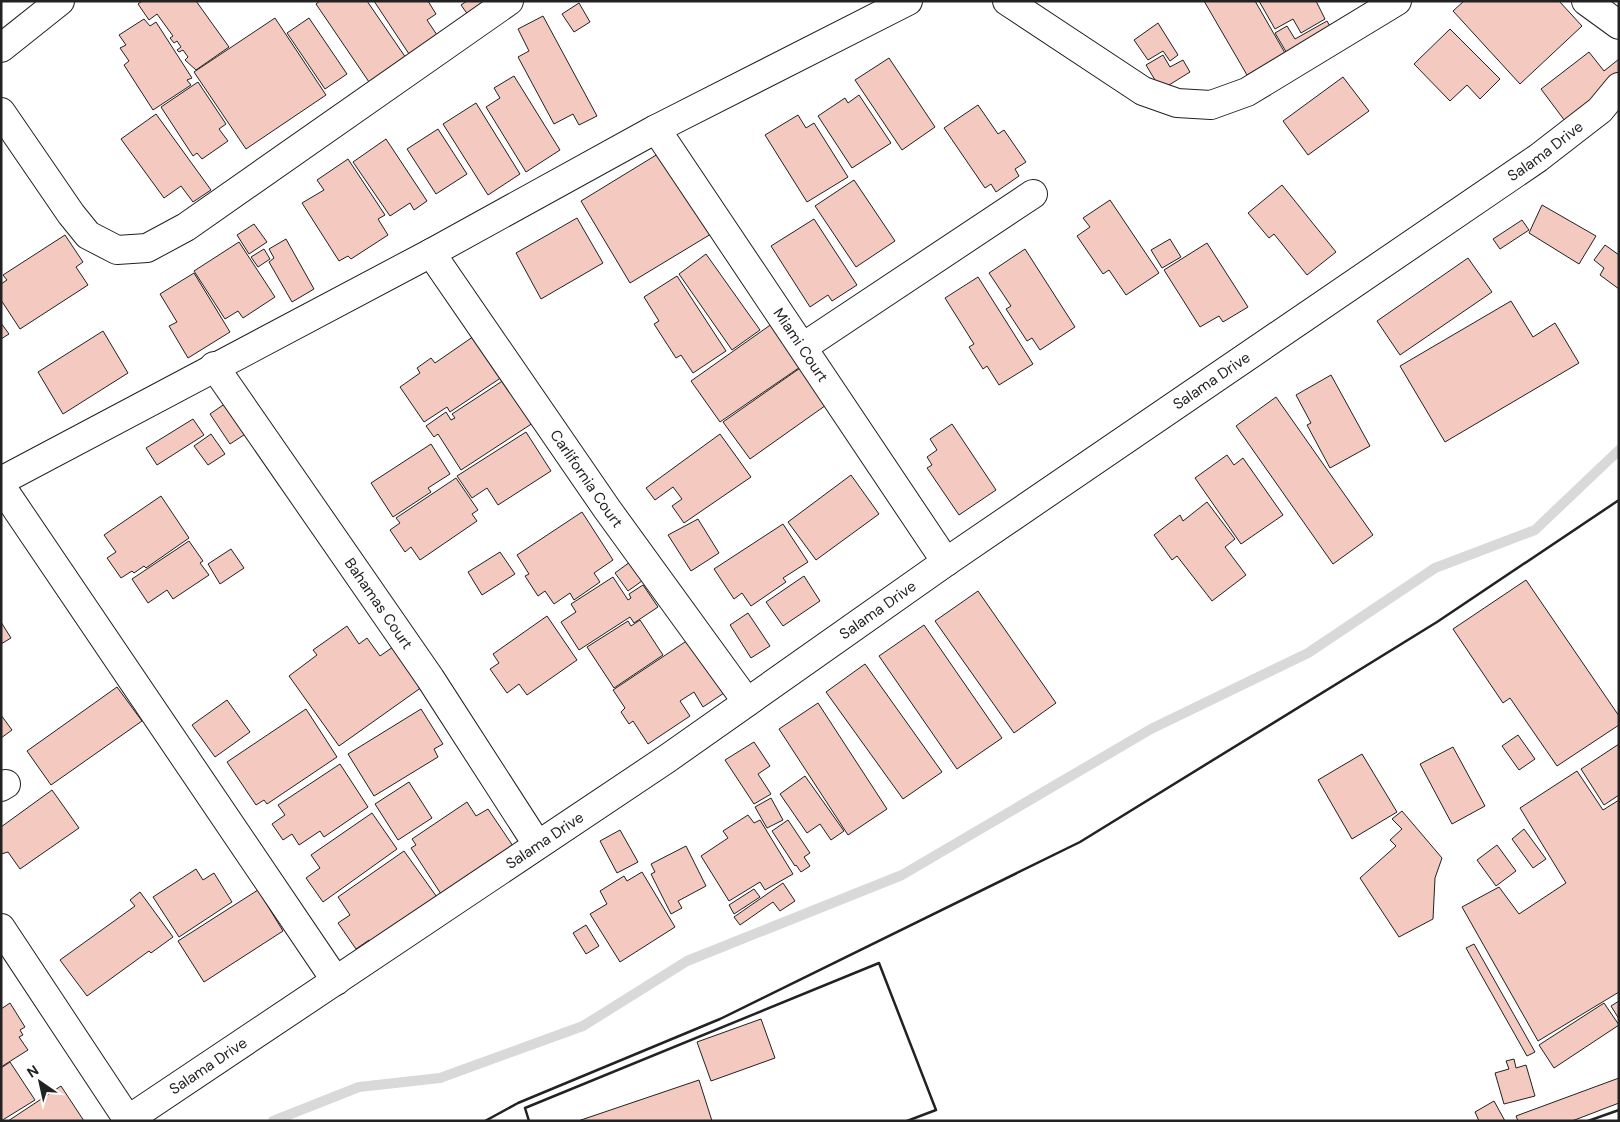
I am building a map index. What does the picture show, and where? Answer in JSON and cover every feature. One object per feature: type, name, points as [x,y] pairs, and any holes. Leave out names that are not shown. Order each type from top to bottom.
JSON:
[{"type":"street","points":[[1,48],[60,1]]},
{"type":"street","points":[[1,112],[71,214],[88,235],[117,250],[147,248],[186,228],[509,1]]},
{"type":"street","points":[[1,481],[214,366],[431,253],[656,129],[908,1]]},
{"type":"street","points":[[1007,1],[1143,91],[1177,103],[1211,105],[1247,92],[1397,1]]},
{"type":"street","points":[[1586,1],[1619,26]]},
{"type":"street","name":"Salama Drive","points":[[127,1120],[668,758],[946,562],[1538,158],[1600,110],[1619,88]]},
{"type":"street","name":"Miami Court","points":[[656,129],[946,562]]},
{"type":"street","points":[[803,346],[1033,194]]},
{"type":"street","name":"Carlifornia Court","points":[[431,253],[607,509],[747,702]]},
{"type":"street","name":"Bahamas Court","points":[[214,366],[430,678],[537,844]]},
{"type":"street","points":[[1,486],[336,981]]},
{"type":"street","points":[[1,928],[127,1120]]},
{"type":"building","points":[[142,1],[196,1],[229,47],[196,70],[185,60],[188,57],[183,50],[179,52],[177,50],[181,47],[177,41],[174,43],[170,38],[173,36],[157,14],[149,20],[138,4]]},
{"type":"building","points":[[320,1],[367,1],[406,58],[369,82],[316,4]]},
{"type":"building","points":[[374,1],[428,1],[436,14],[427,20],[437,35],[409,54]]},
{"type":"building","points":[[467,1],[495,1],[471,19],[461,5]]},
{"type":"building","points":[[1204,1],[1255,1],[1285,53],[1247,75]]},
{"type":"building","points":[[1259,1],[1316,1],[1325,19],[1301,33],[1293,19],[1275,29]]},
{"type":"building","points":[[1464,1],[1559,1],[1582,26],[1520,84],[1453,11]]},
{"type":"building","points":[[579,3],[590,22],[574,32],[562,14]]},
{"type":"building","points":[[543,16],[597,116],[579,125],[573,114],[554,124],[518,57],[529,51],[518,29]]},
{"type":"building","points":[[275,18],[326,95],[246,149],[194,72]]},
{"type":"building","points":[[309,18],[347,74],[325,89],[287,33]]},
{"type":"building","points":[[144,19],[150,26],[156,22],[192,78],[187,80],[191,85],[153,110],[124,65],[129,61],[120,48],[126,45],[119,35]]},
{"type":"building","points":[[1327,21],[1332,30],[1288,55],[1275,33],[1287,26],[1295,39]]},
{"type":"building","points":[[1158,23],[1178,55],[1170,61],[1163,51],[1148,60],[1134,40]]},
{"type":"building","points":[[1450,29],[1500,79],[1480,99],[1467,85],[1450,101],[1414,64]]},
{"type":"building","points":[[1589,52],[1604,71],[1619,59],[1619,86],[1568,125],[1541,89]]},
{"type":"building","points":[[1163,55],[1170,67],[1183,60],[1190,72],[1161,90],[1146,65]]},
{"type":"building","points":[[889,58],[935,127],[902,150],[855,80]]},
{"type":"building","points":[[514,76],[560,150],[526,172],[486,107],[500,98],[494,88]]},
{"type":"building","points":[[1343,77],[1369,111],[1308,155],[1283,121]]},
{"type":"building","points":[[198,82],[226,124],[219,129],[228,141],[202,159],[197,153],[193,156],[161,107]]},
{"type":"building","points":[[859,95],[891,143],[852,168],[818,116],[845,98],[848,103]]},
{"type":"building","points":[[476,103],[520,174],[488,195],[443,124]]},
{"type":"building","points":[[978,105],[998,134],[1004,130],[1026,162],[1015,169],[1019,176],[996,192],[991,184],[985,188],[944,128]]},
{"type":"building","points":[[156,114],[211,190],[193,202],[181,186],[164,198],[121,139]]},
{"type":"building","points":[[798,115],[806,128],[814,123],[848,177],[807,202],[765,135]]},
{"type":"building","points":[[438,129],[467,174],[436,194],[407,149]]},
{"type":"building","points":[[386,139],[427,201],[414,210],[410,203],[390,216],[353,162]]},
{"type":"building","points":[[666,149],[716,231],[630,283],[581,201]]},
{"type":"building","points":[[348,159],[385,215],[378,219],[388,235],[351,259],[348,256],[339,261],[302,203],[324,190],[317,180]]},
{"type":"building","points":[[854,180],[895,241],[856,267],[815,206]]},
{"type":"building","points":[[1282,185],[1336,252],[1307,275],[1274,234],[1269,238],[1248,213]]},
{"type":"building","points":[[1110,200],[1159,273],[1126,295],[1109,270],[1103,274],[1077,236],[1090,227],[1083,218]]},
{"type":"building","points":[[1542,205],[1596,236],[1579,264],[1529,233]]},
{"type":"building","points":[[577,218],[603,263],[541,299],[516,253]]},
{"type":"building","points":[[814,219],[857,285],[832,301],[828,295],[810,307],[771,246]]},
{"type":"building","points":[[1522,220],[1529,230],[1500,249],[1493,239]]},
{"type":"building","points":[[254,224],[267,242],[249,254],[237,235]]},
{"type":"building","points":[[65,235],[83,262],[76,267],[88,285],[20,329],[1,300],[1,284],[7,280],[3,275]]},
{"type":"building","points":[[286,239],[314,289],[292,302],[269,262],[274,258],[269,249]]},
{"type":"building","points":[[1170,239],[1181,257],[1162,268],[1151,250]]},
{"type":"building","points":[[239,242],[275,297],[243,318],[238,311],[225,319],[194,271]]},
{"type":"building","points":[[1207,243],[1248,307],[1223,322],[1219,316],[1200,327],[1164,270]]},
{"type":"building","points":[[1605,245],[1619,255],[1619,289],[1600,275],[1604,268],[1594,260]]},
{"type":"building","points":[[264,249],[270,259],[258,267],[251,257]]},
{"type":"building","points":[[1025,249],[1075,327],[1040,350],[1032,338],[1027,341],[1006,309],[1011,306],[989,273]]},
{"type":"building","points":[[706,254],[760,330],[732,350],[679,274]]},
{"type":"building","points":[[1468,258],[1492,292],[1400,355],[1377,321]]},
{"type":"building","points":[[194,273],[230,332],[188,358],[169,326],[177,322],[160,294]]},
{"type":"building","points":[[677,276],[726,351],[693,373],[681,355],[676,358],[654,324],[659,321],[644,297]]},
{"type":"building","points":[[978,277],[1033,364],[999,385],[987,366],[983,369],[969,347],[974,344],[945,298]]},
{"type":"building","points":[[1511,301],[1533,337],[1555,323],[1579,363],[1445,442],[1400,366]]},
{"type":"building","points":[[776,321],[806,363],[720,422],[691,381]]},
{"type":"building","points":[[1,323],[9,334],[1,339]]},
{"type":"building","points":[[103,331],[128,373],[63,414],[38,372]]},
{"type":"building","points":[[477,334],[505,375],[450,412],[447,407],[424,422],[400,387],[420,373],[417,368],[431,358],[435,363]]},
{"type":"building","points":[[803,366],[829,403],[750,459],[723,422]]},
{"type":"building","points":[[1331,375],[1370,446],[1330,468],[1307,425],[1311,423],[1296,395]]},
{"type":"building","points":[[507,378],[536,421],[461,470],[438,434],[434,437],[426,426],[446,412],[451,420],[455,418],[452,414]]},
{"type":"building","points":[[1276,397],[1373,535],[1333,564],[1236,426]]},
{"type":"building","points":[[226,403],[247,433],[230,444],[210,414]]},
{"type":"building","points":[[193,419],[204,435],[157,465],[146,448]]},
{"type":"building","points":[[952,424],[996,490],[959,515],[927,468],[932,465],[927,457],[937,450],[930,439]]},
{"type":"building","points":[[526,432],[551,471],[498,505],[487,488],[472,498],[457,476]]},
{"type":"building","points":[[211,434],[225,454],[208,465],[194,446]]},
{"type":"building","points":[[720,434],[751,477],[684,523],[672,506],[682,499],[673,487],[655,500],[646,488]]},
{"type":"building","points":[[431,444],[450,474],[428,488],[431,492],[393,517],[371,483]]},
{"type":"building","points":[[1227,455],[1234,465],[1243,458],[1283,515],[1241,544],[1195,478]]},
{"type":"building","points":[[851,475],[879,514],[816,560],[788,522]]},
{"type":"building","points":[[456,478],[478,510],[472,514],[477,521],[420,560],[411,547],[405,552],[390,530],[400,523],[396,518]]},
{"type":"building","points":[[161,496],[189,538],[146,568],[144,566],[134,573],[132,571],[121,578],[107,558],[116,552],[104,535]]},
{"type":"building","points":[[1207,502],[1235,539],[1225,547],[1246,575],[1212,601],[1177,556],[1172,560],[1154,535],[1180,515],[1183,521]]},
{"type":"building","points":[[582,512],[613,560],[594,573],[600,582],[574,600],[570,593],[554,604],[545,591],[538,596],[525,576],[529,574],[517,555]]},
{"type":"building","points":[[698,519],[719,553],[691,571],[668,535]]},
{"type":"building","points":[[783,524],[808,562],[783,578],[786,582],[751,606],[742,593],[734,599],[714,569]]},
{"type":"building","points":[[189,541],[203,561],[200,563],[209,575],[173,599],[167,590],[148,603],[132,579]]},
{"type":"building","points":[[231,549],[244,568],[220,584],[208,564]]},
{"type":"building","points":[[500,552],[515,574],[482,595],[468,572]]},
{"type":"building","points":[[634,559],[646,578],[628,591],[615,573]]},
{"type":"building","points":[[804,576],[820,601],[783,626],[766,602]]},
{"type":"building","points":[[613,577],[628,600],[631,598],[629,594],[643,585],[658,607],[634,623],[630,617],[579,650],[561,622],[576,612],[571,604]]},
{"type":"building","points":[[1526,580],[1619,716],[1619,725],[1557,766],[1510,698],[1503,703],[1453,629]]},
{"type":"building","points":[[978,591],[1056,703],[1014,733],[935,621]]},
{"type":"building","points":[[748,613],[770,646],[751,658],[730,625]]},
{"type":"building","points":[[547,616],[577,660],[527,695],[519,684],[507,693],[490,669],[499,663],[493,654]]},
{"type":"building","points":[[640,620],[663,655],[614,688],[587,647],[628,621],[631,626]]},
{"type":"building","points":[[1,622],[11,638],[1,644]]},
{"type":"building","points":[[924,625],[1002,738],[957,769],[879,656]]},
{"type":"building","points":[[347,626],[359,644],[367,638],[380,656],[393,647],[422,687],[339,746],[289,676],[317,655],[313,650]]},
{"type":"building","points":[[694,636],[730,689],[703,707],[694,692],[680,701],[690,716],[648,744],[633,721],[629,724],[621,712],[625,708],[613,690]]},
{"type":"building","points":[[865,664],[942,772],[903,799],[826,692]]},
{"type":"building","points":[[117,687],[142,721],[51,785],[27,751]]},
{"type":"building","points":[[227,700],[250,732],[215,757],[192,725]]},
{"type":"building","points":[[818,703],[887,809],[848,835],[779,729]]},
{"type":"building","points":[[306,709],[337,757],[267,804],[264,800],[256,805],[227,762]]},
{"type":"building","points":[[421,709],[443,744],[434,749],[438,757],[374,796],[348,754]]},
{"type":"building","points":[[1,715],[12,730],[1,738]]},
{"type":"building","points":[[1518,735],[1535,759],[1519,770],[1502,746]]},
{"type":"building","points":[[754,742],[770,766],[758,774],[771,794],[754,804],[725,760]]},
{"type":"building","points":[[1619,744],[1619,795],[1604,805],[1581,769]]},
{"type":"building","points":[[1453,747],[1485,806],[1452,824],[1420,764]]},
{"type":"building","points":[[1362,754],[1397,812],[1352,839],[1318,780]]},
{"type":"building","points":[[340,764],[368,807],[324,837],[320,831],[299,845],[292,834],[283,840],[272,824],[285,815],[278,805]]},
{"type":"building","points":[[1577,771],[1603,810],[1619,800],[1619,992],[1538,1041],[1462,907],[1499,887],[1519,914],[1566,883],[1520,808]]},
{"type":"building","points":[[805,776],[844,831],[831,840],[820,824],[807,833],[780,794]]},
{"type":"building","points":[[409,782],[432,818],[398,840],[375,804]]},
{"type":"building","points":[[52,790],[79,828],[20,869],[8,852],[1,854],[1,827]]},
{"type":"building","points":[[771,798],[783,820],[767,828],[755,807]]},
{"type":"building","points":[[467,802],[476,816],[488,809],[513,846],[441,894],[411,848],[416,845],[412,839]]},
{"type":"building","points":[[1402,811],[1442,858],[1435,878],[1433,919],[1399,937],[1360,878],[1396,846],[1390,840],[1402,829],[1392,819]]},
{"type":"building","points":[[372,813],[397,849],[323,902],[306,878],[320,868],[311,855]]},
{"type":"building","points":[[748,815],[754,823],[760,820],[793,874],[765,890],[760,882],[729,901],[701,856],[728,838],[723,831]]},
{"type":"building","points":[[788,820],[810,853],[804,857],[810,866],[801,872],[772,831]]},
{"type":"building","points":[[1524,829],[1546,859],[1533,868],[1512,839]]},
{"type":"building","points":[[620,830],[638,862],[617,873],[600,841]]},
{"type":"building","points":[[1497,845],[1516,871],[1496,886],[1477,860]]},
{"type":"building","points":[[686,846],[706,886],[678,901],[682,908],[671,914],[651,874],[655,872],[651,864]]},
{"type":"building","points":[[404,851],[439,900],[373,946],[369,940],[356,949],[338,923],[350,915],[338,897]]},
{"type":"building","points":[[196,869],[203,880],[214,873],[232,902],[179,937],[153,897]]},
{"type":"building","points":[[642,872],[675,927],[620,962],[590,914],[607,904],[600,891],[624,876],[627,881]]},
{"type":"building","points":[[783,883],[795,901],[780,911],[773,902],[740,925],[734,917]]},
{"type":"building","points":[[754,889],[760,897],[734,914],[729,905]]},
{"type":"building","points":[[258,890],[283,931],[204,982],[178,941]]},
{"type":"building","points":[[140,892],[173,937],[151,953],[149,951],[87,996],[60,960],[135,906],[130,900]]},
{"type":"building","points":[[586,925],[599,946],[586,954],[573,933]]},
{"type":"building","points":[[1474,944],[1535,1052],[1527,1056],[1466,948]]},
{"type":"building","points":[[1619,1001],[1619,1019],[1611,1006]]},
{"type":"building","points":[[10,1003],[25,1027],[20,1030],[23,1035],[19,1037],[28,1050],[1,1067],[1,1009]]},
{"type":"building","points":[[1604,1003],[1619,1025],[1554,1068],[1539,1045]]},
{"type":"building","points":[[761,1019],[775,1058],[711,1081],[697,1042]]},
{"type":"building","points":[[1514,1059],[1516,1068],[1526,1065],[1535,1096],[1504,1104],[1495,1073],[1509,1069],[1506,1061]]},
{"type":"building","points":[[10,1062],[35,1100],[1,1121],[1,1068]]},
{"type":"building","points":[[1619,1078],[1619,1103],[1572,1121],[1518,1121],[1516,1116]]},
{"type":"building","points":[[699,1080],[712,1121],[578,1121]]},
{"type":"building","points":[[61,1086],[84,1121],[8,1121]]},
{"type":"building","points":[[1494,1101],[1505,1121],[1479,1121],[1475,1112]]},
{"type":"waterway","points":[[273,1121],[359,1087],[440,1078],[583,1026],[687,961],[902,875],[1151,729],[1308,653],[1435,568],[1535,530],[1619,450]]},
{"type":"wall","points":[[485,1121],[518,1103],[720,1019],[1080,842],[1437,622],[1619,500]]},
{"type":"wall","points":[[529,1121],[525,1108],[879,963],[936,1110],[907,1121]]},
{"type":"wall","points":[[1588,1121],[1619,1110]]}]
